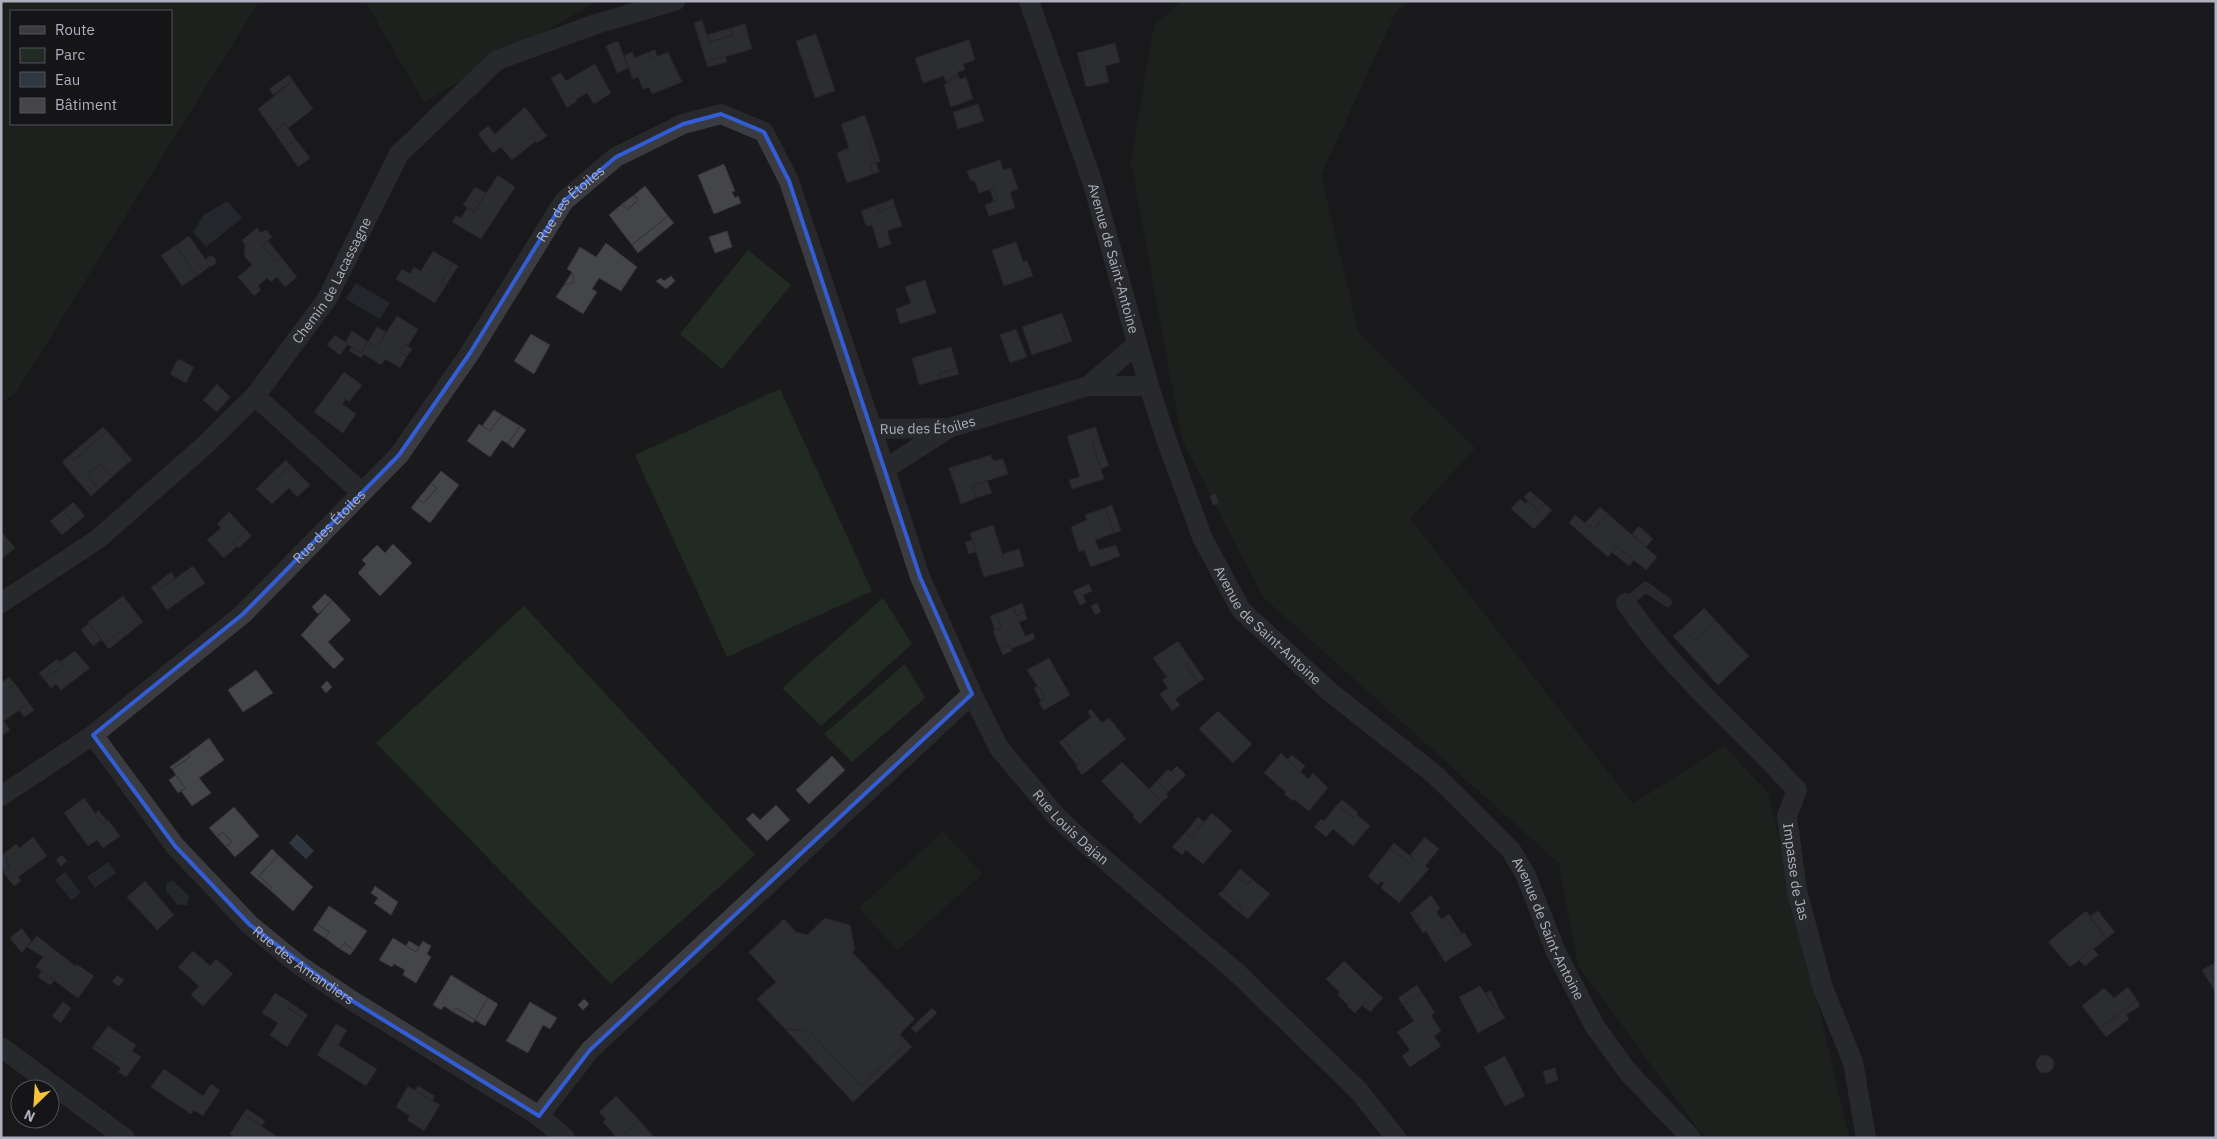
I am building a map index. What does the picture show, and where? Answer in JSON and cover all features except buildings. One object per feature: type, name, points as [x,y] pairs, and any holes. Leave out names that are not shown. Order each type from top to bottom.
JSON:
[{"type":"street","name":"Chemin de Lacassagne","points":[[1,602],[98,539],[191,458],[255,396],[327,299],[399,154],[497,60],[596,24],[675,1]]},
{"type":"street","name":"Avenue de Saint-Antoine","points":[[1029,1],[1093,184],[1149,386],[1202,537],[1241,610],[1330,692],[1434,774],[1511,850],[1526,876],[1556,952],[1594,1025],[1627,1070],[1691,1138]]},
{"type":"street","name":"Rue des Étoiles","points":[[1,796],[93,736],[243,614],[399,454],[470,353],[564,201],[616,157],[683,124],[721,114],[764,132],[789,181],[872,429],[949,428],[1088,386],[1137,344]]},
{"type":"street","points":[[1088,386],[1149,386]]},
{"type":"street","points":[[255,396],[361,492]]},
{"type":"street","points":[[885,469],[949,428]]},
{"type":"street","name":"Rue Louis Dajan","points":[[872,429],[920,577],[972,694],[999,748],[1057,817],[1084,843],[1242,978],[1359,1091],[1396,1138]]},
{"type":"street","name":"Impasse de Jas","points":[[1626,603],[1684,674],[1797,790],[1787,816],[1797,891],[1822,988],[1853,1062],[1866,1138]]},
{"type":"street","points":[[540,1116],[590,1050],[972,694]]},
{"type":"street","name":"Rue des Amandiers","points":[[93,736],[175,846],[250,925],[300,965],[352,1000],[540,1116],[565,1138]]},
{"type":"street","points":[[1,1047],[125,1138]]},
{"type":"lane","points":[[1626,603],[1646,587],[1667,602]]},
{"type":"highlighted area","points":[[721,114],[764,132],[789,181],[920,577],[972,694],[590,1050],[539,1116],[351,1000],[250,925],[175,846],[93,735],[243,614],[399,455],[470,353],[564,201],[616,157],[683,124]]},
{"type":"green space","points":[[1,1],[259,1],[16,392],[1,403]]},
{"type":"green space","points":[[365,1],[595,1],[595,2],[424,102]]},
{"type":"green space","points":[[1182,1],[1409,1],[1395,13],[1321,175],[1358,332],[1475,448],[1410,519],[1633,804],[1724,746],[1768,793],[1849,1138],[1705,1138],[1578,965],[1559,863],[1263,597],[1182,439],[1131,162],[1154,26]]},
{"type":"green space","points":[[748,250],[791,285],[722,369],[680,334]]},
{"type":"green space","points":[[780,389],[872,591],[727,657],[635,455]]},
{"type":"green space","points":[[883,598],[912,644],[821,726],[782,688]]},
{"type":"green space","points":[[524,606],[755,855],[611,984],[376,743]]},
{"type":"green space","points":[[905,664],[925,698],[852,762],[824,734]]},
{"type":"green space","points":[[943,832],[982,874],[897,950],[859,908]]},
{"type":"water","points":[[227,201],[242,218],[206,247],[193,232],[204,215]]},
{"type":"water","points":[[356,283],[390,303],[380,319],[346,299]]},
{"type":"water","points":[[297,834],[314,851],[306,859],[289,843]]},
{"type":"water","points":[[108,862],[116,873],[95,888],[87,877]]},
{"type":"water","points":[[65,872],[81,893],[71,900],[55,880]]},
{"type":"water","points":[[172,880],[189,896],[187,905],[178,905],[166,891],[166,884]]}]
